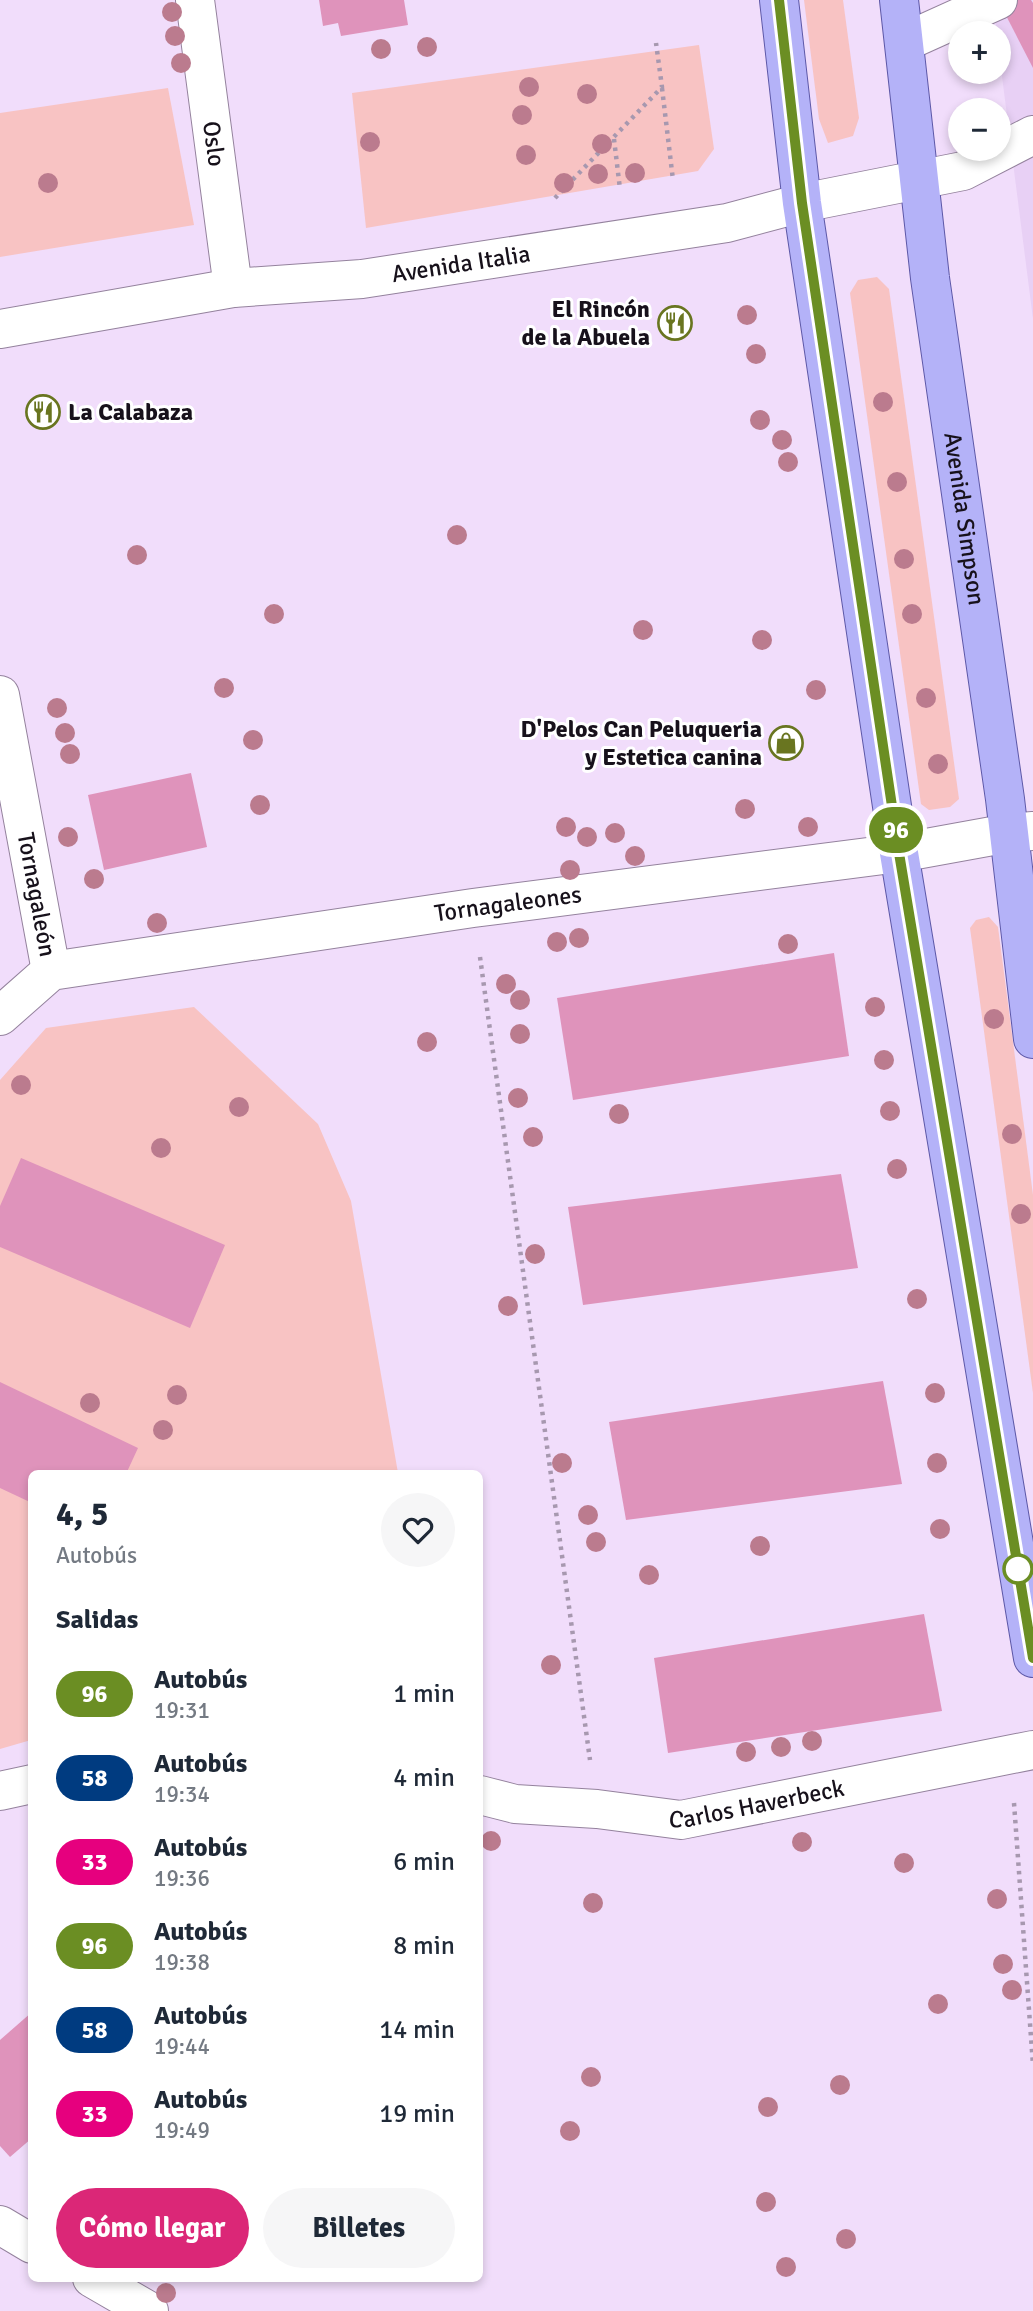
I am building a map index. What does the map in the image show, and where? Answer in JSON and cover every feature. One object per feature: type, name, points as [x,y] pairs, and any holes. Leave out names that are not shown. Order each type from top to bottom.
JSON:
[{"type":"main road","points":[[779,0],[802,203],[899,853],[1033,1658]]},
{"type":"main road","name":"Avenida Simpson","points":[[899,0],[918,178],[955,460],[1021,832],[1033,1039]]},
{"type":"street","name":"Oslo","points":[[195,0],[233,288]]},
{"type":"street","points":[[905,42],[998,0]]},
{"type":"street","name":"Avenida Italia","points":[[0,329],[233,288],[362,279],[727,223],[802,203],[963,171],[1033,135]]},
{"type":"street","name":"Tornagaleón","points":[[0,695],[51,971]]},
{"type":"street","name":"Tornagaleones","points":[[51,971],[473,908],[899,853],[1021,832]]},
{"type":"street","points":[[0,1016],[51,971]]},
{"type":"street","name":"Carlos Haverbeck","points":[[483,1796],[515,1804],[597,1809],[681,1820],[1033,1750]]},
{"type":"street","points":[[0,1791],[28,1785]]},
{"type":"street","points":[[0,2225],[28,2242]]},
{"type":"street","points":[[99,2282],[149,2311]]},
{"type":"path","points":[[656,43],[673,181]]},
{"type":"path","points":[[549,204],[662,87]]},
{"type":"path","points":[[614,138],[622,202]]},
{"type":"path","points":[[473,908],[597,1809]]},
{"type":"shaded area","points":[[804,0],[843,0],[859,118],[853,136],[828,143],[819,119]]},
{"type":"shaded area","points":[[993,0],[1033,0],[1033,319],[1011,147],[1011,98],[1005,98],[1003,84],[1011,84],[1011,21],[996,21]]},
{"type":"shaded area","points":[[699,45],[714,149],[698,171],[366,228],[352,93]]},
{"type":"shaded area","points":[[168,88],[194,225],[0,257],[0,113]]},
{"type":"shaded area","points":[[877,277],[889,289],[959,799],[950,807],[929,810],[921,804],[850,293],[858,280]]},
{"type":"shaded area","points":[[989,917],[998,927],[1033,1195],[1033,1393],[970,928],[976,920]]},
{"type":"shaded area","points":[[194,1007],[318,1124],[351,1201],[397,1470],[28,1470],[28,1741],[0,1749],[0,1080],[46,1028]]},
{"type":"building","points":[[319,0],[404,0],[408,25],[341,36],[338,23],[323,26]]},
{"type":"building","points":[[998,0],[1031,0],[1033,68],[1011,21]]},
{"type":"building","points":[[191,773],[207,847],[104,870],[88,795]]},
{"type":"building","points":[[834,953],[849,1056],[573,1100],[557,998]]},
{"type":"building","points":[[21,1158],[225,1245],[190,1328],[0,1247],[0,1206]]},
{"type":"building","points":[[841,1174],[858,1268],[583,1305],[568,1207]]},
{"type":"building","points":[[883,1381],[902,1484],[626,1520],[609,1422]]},
{"type":"building","points":[[0,1382],[138,1448],[128,1470],[28,1470],[28,1501],[0,1488]]},
{"type":"building","points":[[924,1614],[942,1711],[668,1753],[654,1658]]},
{"type":"building","points":[[28,2016],[28,2141],[10,2157],[0,2146],[0,2040]]},
{"type":"bus line","name":"96","points":[[779,0],[802,203],[899,853],[1033,1658]]},
{"type":"place","name":"El Rincón de la Abuela","points":[[675,323]]},
{"type":"place","name":"La Calabaza","points":[[43,412]]},
{"type":"place","name":"D'Pelos Can Peluqueria y Estetica canina","points":[[786,743]]}]
